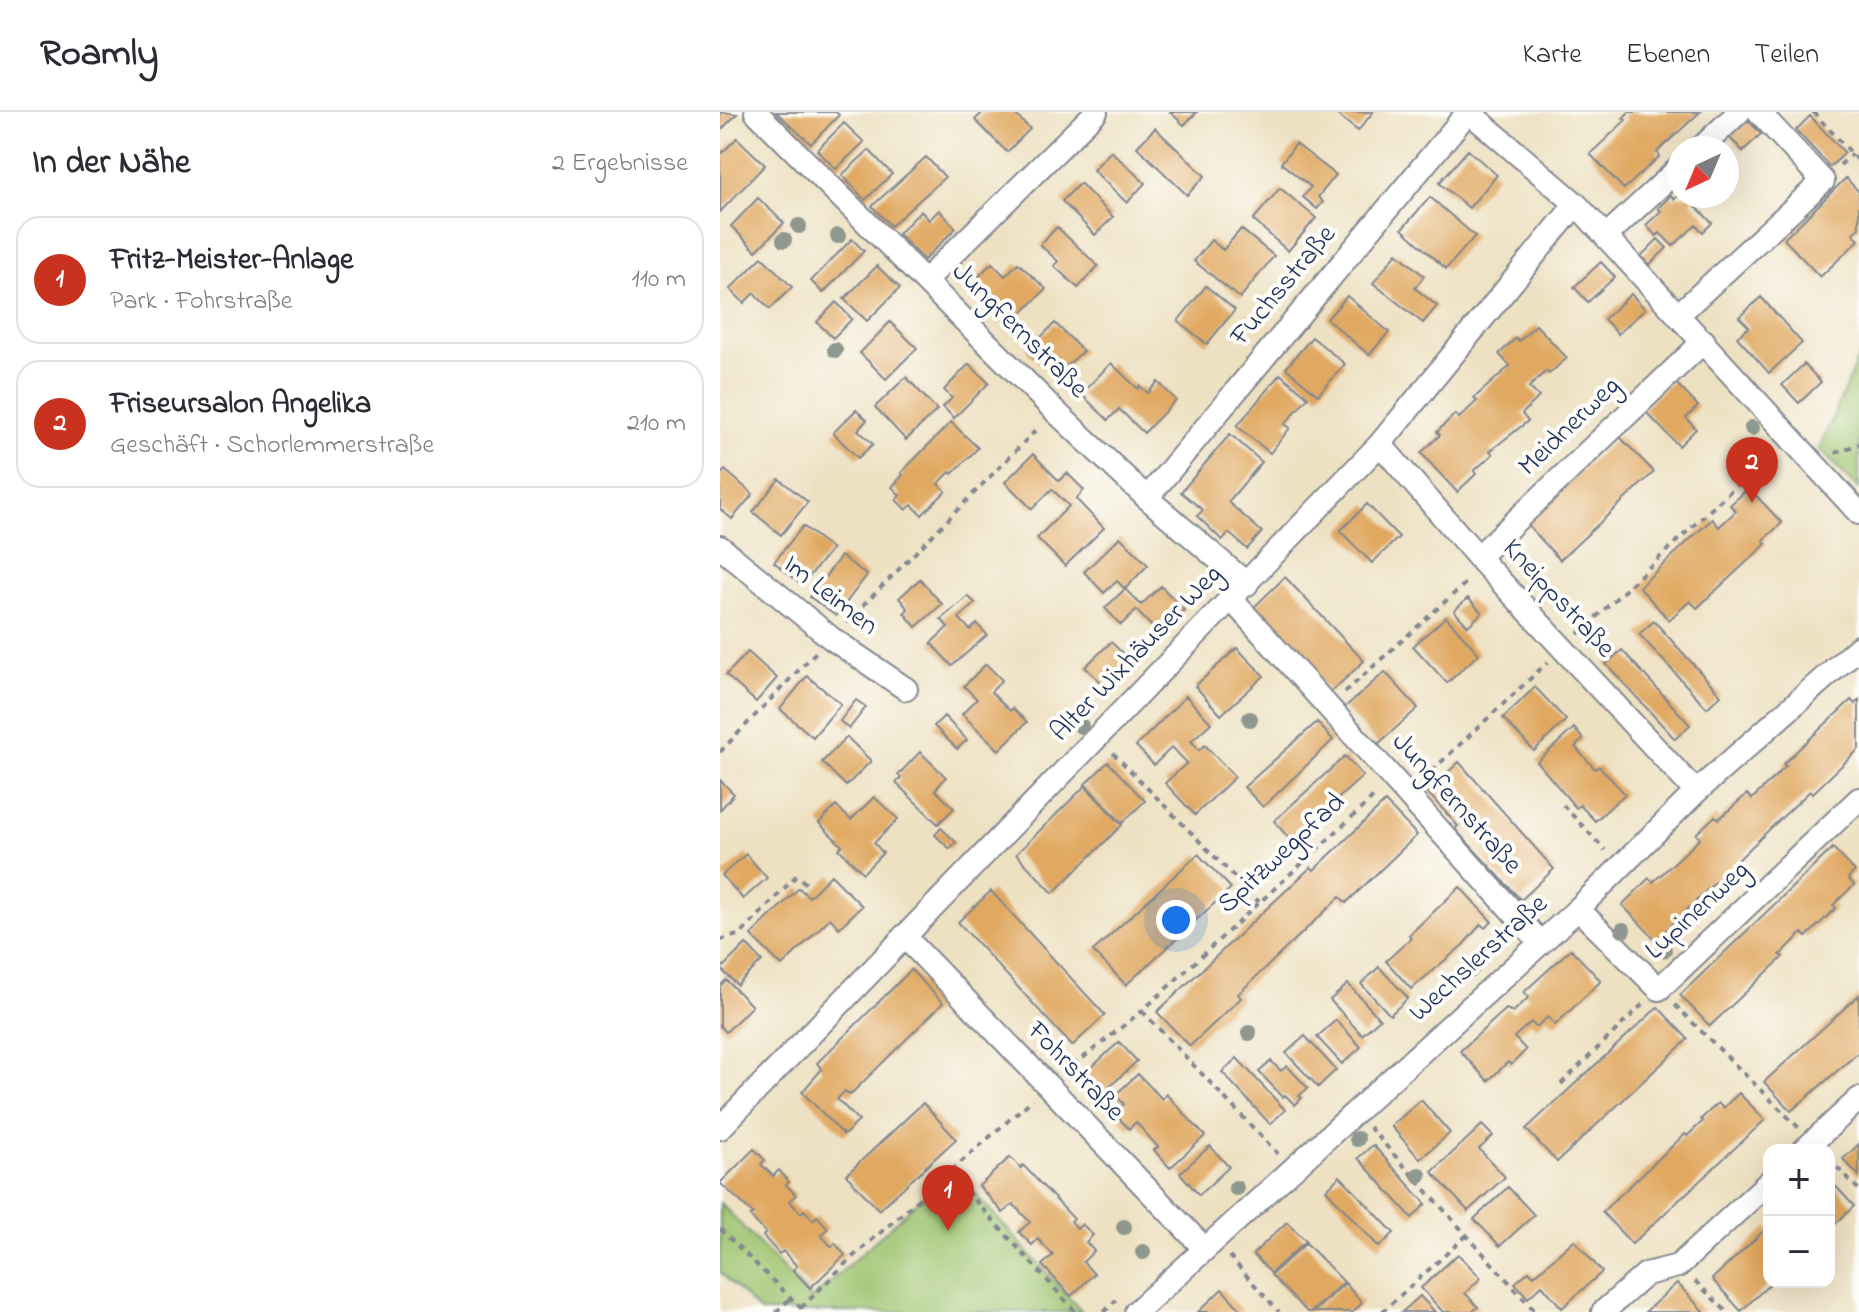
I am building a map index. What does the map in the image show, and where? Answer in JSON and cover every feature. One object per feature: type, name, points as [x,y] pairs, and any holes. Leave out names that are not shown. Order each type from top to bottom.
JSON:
[{"type":"street","name":"Jungfernstraße","points":[[756,112],[1240,592],[1329,707],[1540,942]]},
{"type":"street","points":[[926,280],[1096,112]]},
{"type":"street","points":[[1468,112],[1576,204],[1859,513]]},
{"type":"street","name":"Fuchsstraße","points":[[1147,498],[1468,112]]},
{"type":"street","points":[[1714,136],[1739,112]]},
{"type":"street","points":[[1679,314],[1823,181],[1759,112]]},
{"type":"street","points":[[1606,236],[1667,179]]},
{"type":"street","name":"Alter Wixhäuser Weg","points":[[720,1128],[1380,444],[1576,204]]},
{"type":"street","name":"Meidnerweg","points":[[1482,561],[1704,341]]},
{"type":"street","name":"Kneippstraße","points":[[1380,444],[1482,561],[1696,792]]},
{"type":"street","name":"Im Leimen","points":[[720,547],[831,638],[906,689]]},
{"type":"street","name":"Wechslerstraße","points":[[1136,1312],[1578,909],[1696,792],[1859,647]]},
{"type":"street","name":"Lupinenweg","points":[[1578,909],[1659,989],[1859,799]]},
{"type":"street","name":"Fohrstraße","points":[[904,936],[1047,1087],[1209,1244]]},
{"type":"street","points":[[1810,1144],[1859,1099]]},
{"type":"street","points":[[1603,1312],[1646,1274],[1678,1266],[1763,1188]]},
{"type":"path","points":[[1813,112],[1859,161]]},
{"type":"path","points":[[720,752],[797,670],[1055,411]]},
{"type":"path","name":"Spitzwegpfad","points":[[803,1310],[848,1261],[1047,1087],[1142,1011],[1259,902],[1562,648],[1790,435]]},
{"type":"path","points":[[1329,707],[1482,561]]},
{"type":"path","points":[[1098,737],[1259,902]]},
{"type":"path","points":[[1563,805],[1620,867]]},
{"type":"path","points":[[720,940],[741,934],[796,876],[807,884]]},
{"type":"path","points":[[1561,1084],[1659,989],[1806,1144]]},
{"type":"path","points":[[1142,1011],[1292,1169]]},
{"type":"path","points":[[1356,1113],[1536,1312]]},
{"type":"path","points":[[1835,1165],[1859,1190]]},
{"type":"path","points":[[950,1173],[1076,1312]]},
{"type":"path","points":[[720,1229],[803,1310]]},
{"type":"path","points":[[1382,1312],[1466,1236]]},
{"type":"path","points":[[1209,1244],[1279,1312]]},
{"type":"path","points":[[1678,1266],[1727,1312]]},
{"type":"path","points":[[776,1312],[791,1298]]},
{"type":"green space","points":[[1859,356],[1859,489],[1819,449]]},
{"type":"green space","points":[[953,1169],[1082,1312],[760,1312],[720,1272],[720,1203],[812,1299]]},
{"type":"building","points":[[720,112],[737,114],[720,131]]},
{"type":"building","points":[[776,112],[836,112],[839,115],[811,144]]},
{"type":"building","points":[[983,112],[1013,112],[1030,129],[1007,152],[975,120]]},
{"type":"building","points":[[1170,112],[1197,112],[1184,125]]},
{"type":"building","points":[[1334,112],[1373,112],[1358,131]]},
{"type":"building","points":[[1629,112],[1700,112],[1674,136],[1667,136],[1667,143],[1657,152],[1660,156],[1624,189],[1590,154],[1626,120],[1623,118]]},
{"type":"building","points":[[1810,116],[1845,153],[1830,167],[1796,130]]},
{"type":"building","points":[[1748,120],[1761,134],[1743,151],[1739,147],[1739,136],[1730,136]]},
{"type":"building","points":[[844,123],[864,142],[836,169],[817,150]]},
{"type":"building","points":[[1155,128],[1205,176],[1187,195],[1137,147]]},
{"type":"building","points":[[737,138],[765,165],[720,212],[720,155]]},
{"type":"building","points":[[1296,144],[1336,175],[1318,197],[1323,202],[1317,209],[1303,197],[1311,187],[1281,163]]},
{"type":"building","points":[[869,150],[892,174],[865,200],[842,175]]},
{"type":"building","points":[[1468,150],[1497,175],[1469,208],[1439,183]]},
{"type":"building","points":[[1111,151],[1145,183],[1127,203],[1093,170]]},
{"type":"building","points":[[926,157],[945,177],[891,226],[872,206]]},
{"type":"building","points":[[1846,178],[1859,192],[1859,228],[1853,233],[1859,240],[1820,277],[1784,239]]},
{"type":"building","points":[[1080,183],[1113,217],[1095,235],[1062,201]]},
{"type":"building","points":[[1280,188],[1316,218],[1288,251],[1253,220]]},
{"type":"building","points":[[1430,197],[1475,236],[1446,269],[1402,229]]},
{"type":"building","points":[[758,198],[784,223],[756,251],[731,226]]},
{"type":"building","points":[[1667,199],[1667,208],[1698,208],[1712,223],[1703,232],[1696,225],[1673,246],[1660,233],[1656,236],[1646,225],[1661,211],[1658,208]]},
{"type":"building","points":[[939,210],[956,228],[924,260],[898,234],[921,211],[929,220]]},
{"type":"building","points":[[1057,227],[1098,266],[1078,288],[1054,266],[1058,261],[1040,245]]},
{"type":"building","points":[[1241,229],[1274,256],[1240,298],[1194,261],[1211,240],[1223,250]]},
{"type":"building","points":[[852,239],[864,251],[823,293],[811,281]]},
{"type":"building","points":[[1658,239],[1667,248],[1649,265],[1641,256]]},
{"type":"building","points":[[1397,253],[1424,276],[1415,288],[1437,306],[1423,323],[1373,283]]},
{"type":"building","points":[[762,257],[792,287],[770,309],[754,293],[744,303],[730,289]]},
{"type":"building","points":[[1601,262],[1615,277],[1588,302],[1574,287]]},
{"type":"building","points":[[992,263],[1005,276],[1018,263],[1046,289],[1019,316],[1029,325],[1020,335],[969,286]]},
{"type":"building","points":[[877,266],[900,288],[867,321],[844,299]]},
{"type":"building","points":[[1206,286],[1235,310],[1207,344],[1178,321]]},
{"type":"building","points":[[1631,294],[1645,309],[1618,334],[1604,319]]},
{"type":"building","points":[[1347,296],[1389,332],[1369,355],[1327,319]]},
{"type":"building","points":[[1761,297],[1802,343],[1769,373],[1737,337],[1749,327],[1739,317]]},
{"type":"building","points":[[836,302],[852,319],[833,338],[817,322]]},
{"type":"building","points":[[890,322],[917,348],[886,379],[860,353]]},
{"type":"building","points":[[1055,323],[1083,351],[1054,378],[1027,351]]},
{"type":"building","points":[[1536,325],[1567,358],[1549,374],[1546,371],[1529,387],[1539,397],[1522,414],[1528,421],[1490,451],[1493,454],[1457,492],[1421,453],[1440,435],[1437,432],[1455,414],[1459,418],[1477,401],[1474,398],[1510,366],[1499,354]]},
{"type":"building","points":[[1312,337],[1345,364],[1318,395],[1286,368]]},
{"type":"building","points":[[1111,363],[1138,389],[1140,386],[1148,393],[1158,382],[1176,400],[1144,433],[1119,409],[1108,420],[1081,394]]},
{"type":"building","points":[[969,364],[989,383],[954,418],[943,407],[952,398],[944,390]]},
{"type":"building","points":[[1804,364],[1821,382],[1799,403],[1782,385]]},
{"type":"building","points":[[1280,374],[1308,397],[1285,424],[1290,428],[1270,453],[1237,426]]},
{"type":"building","points":[[906,377],[937,410],[906,440],[875,407]]},
{"type":"building","points":[[1673,380],[1698,406],[1686,418],[1696,429],[1679,446],[1643,409]]},
{"type":"building","points":[[856,410],[867,420],[858,430],[873,444],[858,458],[833,433]]},
{"type":"building","points":[[951,422],[978,448],[938,484],[946,491],[922,515],[912,505],[906,510],[896,500],[900,495],[892,487],[903,475],[901,473]]},
{"type":"building","points":[[1230,434],[1262,462],[1228,502],[1262,532],[1247,549],[1229,533],[1222,540],[1197,516],[1203,510],[1181,492]]},
{"type":"building","points":[[1619,436],[1654,472],[1560,560],[1526,523]]},
{"type":"building","points":[[1033,454],[1059,481],[1067,473],[1084,490],[1076,499],[1104,528],[1065,566],[1037,538],[1069,506],[1052,489],[1032,509],[1005,482]]},
{"type":"building","points":[[725,470],[753,494],[732,519],[720,509],[720,475]]},
{"type":"building","points":[[779,479],[808,502],[781,535],[753,512]]},
{"type":"building","points":[[1749,488],[1782,523],[1763,540],[1766,544],[1697,608],[1690,601],[1669,620],[1639,587],[1712,519],[1719,527],[1736,511],[1730,505]]},
{"type":"building","points":[[1367,504],[1399,537],[1372,563],[1340,531]]},
{"type":"building","points":[[803,526],[832,549],[802,585],[774,562]]},
{"type":"building","points":[[1120,537],[1148,565],[1125,589],[1117,581],[1104,593],[1084,572]]},
{"type":"building","points":[[841,556],[867,575],[836,616],[810,597]]},
{"type":"building","points":[[1285,577],[1364,661],[1330,693],[1251,610]]},
{"type":"building","points":[[920,579],[942,604],[916,627],[904,613],[908,609],[899,598]]},
{"type":"building","points":[[1161,586],[1184,610],[1159,634],[1136,610],[1121,625],[1105,608],[1125,589],[1141,605]]},
{"type":"building","points":[[968,596],[975,603],[959,618],[970,630],[977,624],[987,635],[952,666],[931,643],[948,627],[941,619]]},
{"type":"building","points":[[1468,598],[1482,613],[1468,626],[1454,611]]},
{"type":"building","points":[[1446,617],[1479,654],[1447,683],[1413,646]]},
{"type":"building","points":[[1654,621],[1721,695],[1707,708],[1639,634]]},
{"type":"building","points":[[1111,642],[1133,663],[1108,689],[1085,667]]},
{"type":"building","points":[[1237,648],[1264,676],[1221,715],[1195,686]]},
{"type":"building","points":[[1622,650],[1690,725],[1675,739],[1606,664]]},
{"type":"building","points":[[748,652],[777,678],[756,702],[726,675]]},
{"type":"building","points":[[986,664],[1002,680],[991,692],[1010,711],[1012,708],[1027,722],[999,750],[962,714],[977,699],[964,686]]},
{"type":"building","points":[[1385,672],[1418,708],[1378,744],[1344,708]]},
{"type":"building","points":[[807,676],[841,704],[813,737],[780,709]]},
{"type":"building","points":[[1535,687],[1566,720],[1534,751],[1503,718]]},
{"type":"building","points":[[1186,696],[1211,723],[1191,741],[1199,750],[1205,745],[1235,777],[1195,815],[1165,783],[1187,763],[1172,747],[1154,765],[1136,746]]},
{"type":"building","points":[[856,700],[866,707],[849,729],[840,721]]},
{"type":"building","points":[[1851,700],[1855,704],[1859,700],[1859,749],[1812,794],[1810,791],[1656,940],[1622,905],[1649,878],[1653,882],[1700,839],[1696,834],[1715,816],[1719,819],[1747,794],[1752,799],[1786,766],[1783,764]]},
{"type":"building","points":[[944,716],[967,740],[957,749],[934,726]]},
{"type":"building","points":[[1317,722],[1333,740],[1263,807],[1244,787]]},
{"type":"building","points":[[1574,728],[1583,739],[1575,747],[1595,769],[1599,766],[1625,794],[1595,821],[1580,805],[1576,808],[1537,762]]},
{"type":"building","points":[[847,737],[871,761],[846,786],[822,762]]},
{"type":"building","points":[[920,752],[946,777],[935,790],[954,808],[938,824],[896,783],[901,778],[898,775]]},
{"type":"building","points":[[1345,756],[1363,776],[1291,841],[1274,821]]},
{"type":"building","points":[[1108,762],[1145,801],[1122,823],[1085,784]]},
{"type":"building","points":[[1459,762],[1554,869],[1521,900],[1455,829],[1458,826],[1427,792]]},
{"type":"building","points":[[720,780],[734,794],[720,810]]},
{"type":"building","points":[[1085,786],[1122,825],[1053,893],[1016,854]]},
{"type":"building","points":[[874,797],[898,819],[874,843],[883,853],[863,873],[819,823],[836,806],[851,820]]},
{"type":"building","points":[[1385,802],[1417,835],[1346,903],[1340,897],[1238,994],[1241,998],[1190,1046],[1157,1012]]},
{"type":"building","points":[[941,828],[956,842],[950,849],[935,835]]},
{"type":"building","points":[[1833,848],[1855,871],[1848,878],[1854,885],[1833,905],[1836,908],[1806,937],[1802,933],[1780,955],[1783,957],[1710,1026],[1680,995]]},
{"type":"building","points":[[746,854],[767,878],[743,899],[722,875]]},
{"type":"building","points":[[1198,854],[1231,888],[1126,985],[1093,951]]},
{"type":"building","points":[[831,875],[862,906],[839,928],[830,918],[782,966],[751,935],[799,888],[809,897]]},
{"type":"building","points":[[1460,887],[1492,922],[1485,928],[1481,924],[1463,945],[1411,989],[1386,961]]},
{"type":"building","points":[[991,891],[1105,1015],[1072,1046],[958,922]]},
{"type":"building","points":[[746,944],[762,961],[737,985],[721,969]]},
{"type":"building","points":[[1571,949],[1601,981],[1555,1025],[1548,1017],[1536,1027],[1531,1022],[1514,1037],[1526,1050],[1488,1081],[1460,1051],[1506,1009],[1513,1012],[1529,997],[1524,992]]},
{"type":"building","points":[[1379,967],[1408,998],[1390,1015],[1361,984]]},
{"type":"building","points":[[911,970],[943,1003],[850,1095],[845,1091],[837,1099],[859,1121],[844,1135],[802,1092],[822,1069],[817,1063]]},
{"type":"building","points":[[726,980],[752,1006],[726,1032],[720,1026],[720,986]]},
{"type":"building","points":[[1348,984],[1380,1019],[1362,1035],[1330,1000]]},
{"type":"building","points":[[1859,995],[1859,1052],[1791,1111],[1764,1082]]},
{"type":"building","points":[[1658,1007],[1688,1039],[1557,1162],[1526,1129]]},
{"type":"building","points":[[1336,1020],[1361,1047],[1342,1064],[1317,1037]]},
{"type":"building","points":[[1305,1036],[1336,1070],[1318,1087],[1286,1053]]},
{"type":"building","points":[[1119,1042],[1137,1061],[1099,1097],[1081,1077]]},
{"type":"building","points":[[1237,1058],[1285,1110],[1270,1124],[1222,1072]]},
{"type":"building","points":[[1271,1061],[1281,1071],[1287,1066],[1308,1088],[1295,1105],[1259,1072]]},
{"type":"building","points":[[1138,1074],[1162,1099],[1166,1094],[1205,1136],[1170,1168],[1154,1150],[1158,1147],[1136,1122],[1129,1129],[1114,1113],[1124,1104],[1115,1095]]},
{"type":"building","points":[[1739,1093],[1765,1120],[1632,1244],[1602,1212],[1703,1121],[1701,1119],[1718,1103],[1723,1108]]},
{"type":"building","points":[[1421,1100],[1450,1133],[1420,1159],[1391,1126]]},
{"type":"building","points":[[923,1103],[956,1139],[879,1210],[846,1175]]},
{"type":"building","points":[[1482,1125],[1493,1136],[1479,1149],[1505,1177],[1468,1211],[1432,1172]]},
{"type":"building","points":[[1859,1144],[1859,1176],[1843,1159]]},
{"type":"building","points":[[1373,1145],[1426,1204],[1412,1218],[1358,1158]]},
{"type":"building","points":[[1210,1146],[1229,1167],[1199,1195],[1180,1173]]},
{"type":"building","points":[[754,1149],[765,1160],[761,1164],[773,1176],[779,1170],[789,1182],[786,1185],[796,1195],[789,1201],[813,1220],[817,1216],[828,1228],[821,1235],[832,1247],[835,1243],[845,1255],[810,1288],[793,1270],[797,1266],[783,1251],[779,1254],[763,1236],[766,1233],[750,1216],[753,1213],[720,1183]]},
{"type":"building","points":[[1010,1157],[1021,1168],[1023,1165],[1074,1219],[1071,1221],[1077,1229],[1082,1224],[1093,1235],[1086,1242],[1094,1251],[1083,1262],[1094,1274],[1071,1296],[1042,1265],[1053,1255],[1038,1239],[1032,1245],[1019,1232],[1030,1222],[1013,1204],[1003,1213],[979,1186]]},
{"type":"building","points":[[1340,1176],[1394,1233],[1379,1247],[1326,1190]]},
{"type":"building","points":[[1835,1185],[1854,1206],[1835,1224]]},
{"type":"building","points":[[1508,1187],[1534,1215],[1500,1246],[1474,1219]]},
{"type":"building","points":[[1287,1222],[1306,1241],[1271,1273],[1253,1254]]},
{"type":"building","points":[[1763,1232],[1763,1288],[1766,1288],[1741,1311],[1712,1279]]},
{"type":"building","points":[[1574,1240],[1602,1272],[1562,1308],[1542,1285],[1528,1298],[1515,1283],[1529,1271],[1534,1276]]},
{"type":"building","points":[[1306,1243],[1344,1282],[1311,1312],[1307,1312],[1271,1275]]},
{"type":"building","points":[[1458,1254],[1481,1278],[1465,1293],[1478,1307],[1472,1312],[1443,1312],[1421,1288]]},
{"type":"building","points":[[1345,1283],[1362,1303],[1353,1312],[1313,1312]]},
{"type":"building","points":[[1677,1283],[1704,1312],[1645,1312]]},
{"type":"building","points":[[1222,1289],[1243,1312],[1198,1312]]},
{"type":"building","points":[[1420,1296],[1435,1312],[1402,1312]]},
{"type":"place","name":"Friseursalon Angelika","points":[[1752,503]]},
{"type":"place","name":"Fritz-Meister-Anlage","points":[[948,1231]]}]
